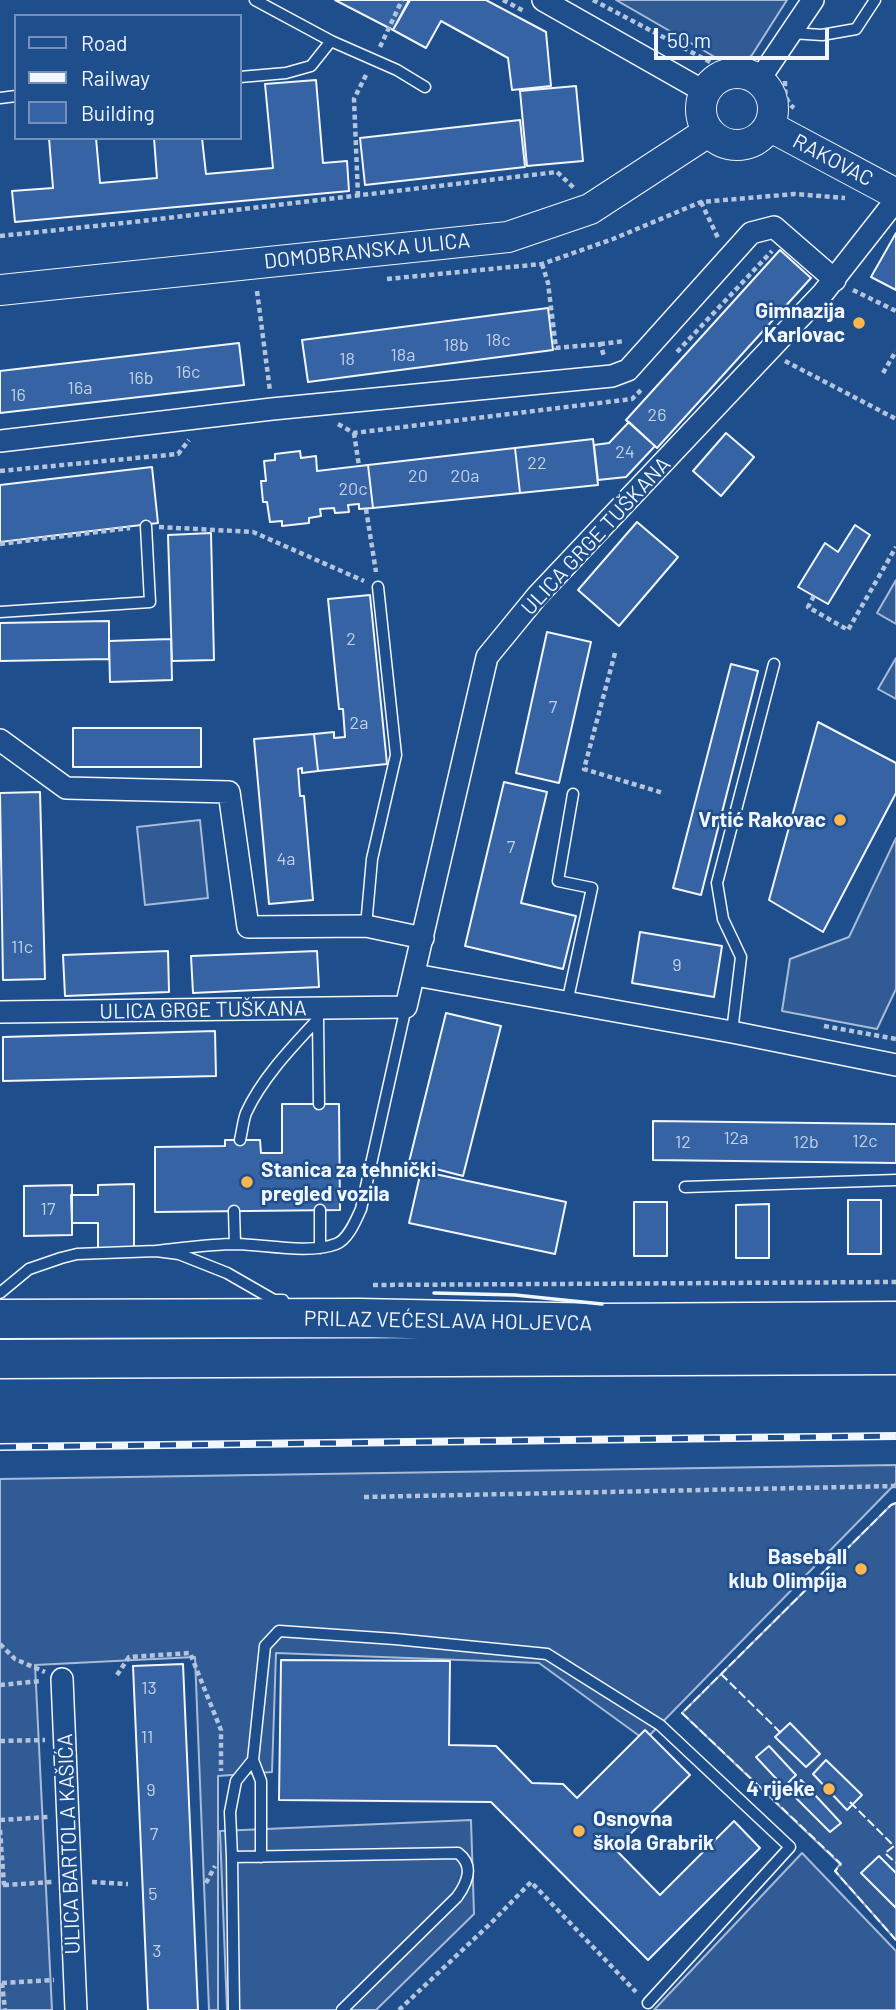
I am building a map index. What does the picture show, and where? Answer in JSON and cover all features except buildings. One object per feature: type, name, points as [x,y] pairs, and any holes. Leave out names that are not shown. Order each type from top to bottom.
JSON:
[{"type":"highway","name":"PRILAZ VEĆESLAVA HOLJEVCA","points":[[0,1319],[356,1303],[604,1323],[896,1321]]},
{"type":"highway","name":"PRILAZ VEĆESLAVA HOLJEVCA","points":[[0,1359],[896,1355]]},
{"type":"main road","points":[[738,72],[772,77],[768,90],[773,113],[769,126],[762,135],[752,142],[728,145],[708,132],[700,109],[705,92],[716,79],[738,72]]},
{"type":"main road","name":"RAKOVAC","points":[[769,126],[896,194]]},
{"type":"main road","name":"DOMOBRANSKA ULICA","points":[[0,289],[508,237],[590,209],[708,132]]},
{"type":"street","points":[[544,0],[705,92]]},
{"type":"street","points":[[772,77],[791,33],[813,0]]},
{"type":"street","name":"ULICA GRGE TUŠKANA","points":[[0,1013],[318,1014],[406,1007],[487,657],[537,596],[841,284],[896,200]]},
{"type":"street","points":[[0,441],[272,409],[612,376],[628,370],[751,233],[774,227],[841,284]]},
{"type":"street","points":[[0,740],[66,788],[229,792],[248,927],[366,926],[423,938]]},
{"type":"street","points":[[415,975],[732,1032],[896,1065]]},
{"type":"street","name":"ULICA BARTOLA KAŠIĆA","points":[[62,1679],[76,2010]]},
{"type":"lane","points":[[255,0],[331,41],[397,70],[425,87]]},
{"type":"lane","points":[[791,33],[822,35],[856,29],[875,0]]},
{"type":"lane","points":[[242,77],[311,66],[331,41]]},
{"type":"lane","points":[[0,612],[150,602],[146,526]]},
{"type":"lane","points":[[366,926],[372,859],[396,755],[378,587]]},
{"type":"lane","points":[[732,1032],[741,957],[723,919],[717,883],[774,664]]},
{"type":"lane","points":[[567,1003],[592,888],[558,881],[573,794]]},
{"type":"lane","name":"ULICA GRGE TUŠKANA","points":[[320,1248],[339,1243],[355,1223],[361,1209],[406,1007]]},
{"type":"lane","points":[[318,1014],[319,1104]]},
{"type":"lane","points":[[240,1140],[246,1114],[264,1085],[318,1014]]},
{"type":"lane","points":[[685,1188],[896,1180]]},
{"type":"lane","points":[[0,1293],[29,1269],[77,1254],[235,1244],[320,1248],[320,1210]]},
{"type":"lane","points":[[234,1211],[235,1244]]},
{"type":"lane","points":[[156,1251],[179,1254],[228,1273],[274,1300],[297,1301]]},
{"type":"lane","points":[[261,1857],[261,1781],[253,1760],[265,1646],[279,1631],[547,1654],[660,1725],[790,1847],[648,2003]]},
{"type":"lane","points":[[234,2010],[230,1812],[236,1782],[253,1760]]},
{"type":"lane","points":[[232,1857],[458,1853],[463,1857],[469,1868],[467,1883],[457,1897],[342,2010]]},
{"type":"path","points":[[358,196],[354,99],[402,0]]},
{"type":"path","points":[[593,0],[714,64],[726,67]]},
{"type":"path","points":[[772,77],[785,93],[789,104],[797,111]]},
{"type":"path","points":[[0,236],[557,172],[581,195]]},
{"type":"path","points":[[701,202],[719,239]]},
{"type":"path","points":[[609,232],[614,239]]},
{"type":"path","points":[[542,264],[548,283],[555,348],[600,344],[618,401]]},
{"type":"path","points":[[841,284],[896,312]]},
{"type":"path","points":[[257,291],[272,409]]},
{"type":"path","points":[[883,373],[896,351]]},
{"type":"path","points":[[780,358],[896,419]]},
{"type":"path","points":[[354,433],[359,466]]},
{"type":"path","points":[[0,471],[178,454],[191,437]]},
{"type":"path","points":[[366,509],[378,587]]},
{"type":"path","points":[[0,544],[146,526],[253,532],[378,587]]},
{"type":"path","points":[[814,596],[808,607],[848,630],[896,547]]},
{"type":"path","points":[[615,653],[584,769],[663,793]]},
{"type":"path","points":[[356,1303],[896,1282]]},
{"type":"path","points":[[364,1497],[896,1486]]},
{"type":"path","points":[[0,1644],[15,1659],[62,1679]]},
{"type":"path","points":[[117,1675],[129,1657],[190,1653],[221,1730]]},
{"type":"path","points":[[0,1685],[62,1679]]},
{"type":"path","points":[[0,1741],[65,1740]]},
{"type":"path","points":[[0,1820],[68,1816]]},
{"type":"path","points":[[0,1830],[4,1885],[0,1885]]},
{"type":"path","points":[[399,2010],[531,1882],[648,2003]]},
{"type":"path","points":[[5,2010],[1,1984],[75,1978]]},
{"type":"shaded area","points":[[616,0],[787,0],[752,55],[742,63],[731,64]]},
{"type":"shaded area","points":[[896,580],[896,624],[877,613]]},
{"type":"shaded area","points":[[896,658],[896,699],[878,689]]},
{"type":"shaded area","points":[[200,820],[208,898],[145,905],[137,827]]},
{"type":"shaded area","points":[[896,838],[896,989],[877,1029],[782,1011],[790,959],[849,937]]},
{"type":"shaded area","points":[[896,1465],[896,1483],[645,1740],[539,1663],[276,1653],[272,1772],[218,1776],[218,2010],[209,2010],[195,1657],[35,1665],[52,2010],[0,2010],[0,1479]]},
{"type":"shaded area","name":"4 rijeke","points":[[896,1503],[896,1940],[835,1871],[840,1864],[682,1713]]},
{"type":"shaded area","points":[[471,1820],[474,1914],[376,2010],[227,2010],[220,1831]]},
{"type":"shaded area","points":[[802,1853],[896,1951],[896,2010],[654,2010]]},
{"type":"railway","points":[[0,1447],[896,1436]]},
{"type":"fence","points":[[896,1503],[682,1713],[841,1864],[835,1871],[896,1940]]},
{"type":"fence","points":[[721,1674],[783,1735]]},
{"type":"fence","points":[[850,1802],[894,1846],[885,1853],[896,1863]]},
{"type":"wall","points":[[434,1293],[515,1295],[602,1304]]},
{"type":"place","name":"Gimnazija Karlovac","points":[[859,323]]},
{"type":"place","name":"Vrtić Rakovac","points":[[840,820]]},
{"type":"place","name":"Stanica za tehnički pregled vozila","points":[[247,1182]]},
{"type":"place","name":"Baseball klub Olimpija","points":[[861,1569]]},
{"type":"place","name":"4 rijeke","points":[[829,1789]]},
{"type":"place","name":"Osnovna škola Grabrik","points":[[579,1831]]}]
